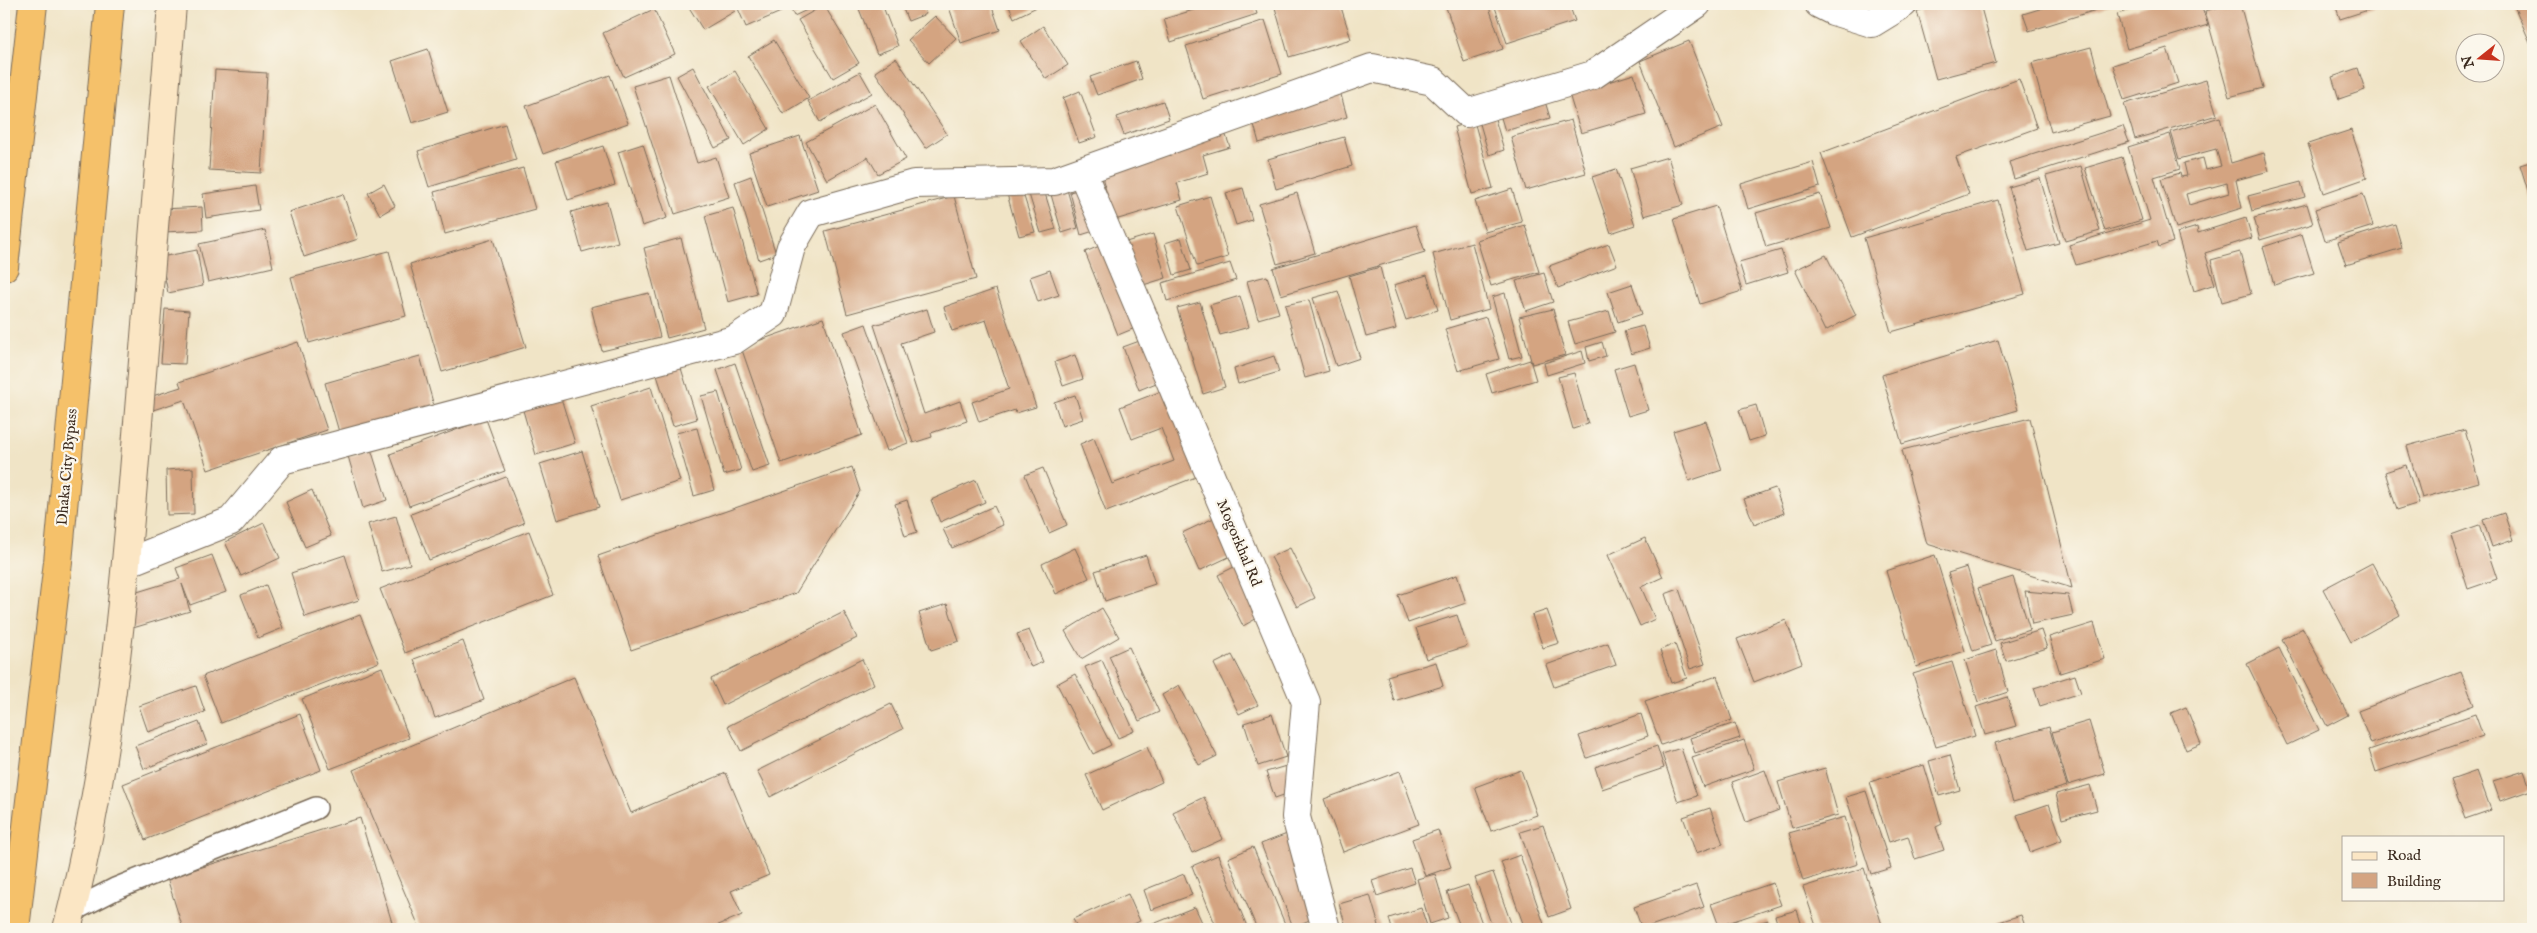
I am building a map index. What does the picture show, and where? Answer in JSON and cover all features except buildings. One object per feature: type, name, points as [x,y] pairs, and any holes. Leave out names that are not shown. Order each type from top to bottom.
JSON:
[{"type":"highway","points":[[4,267],[33,4]]},
{"type":"highway","name":"Dhaka City Bypass","points":[[15,929],[58,562],[110,4]]},
{"type":"main road","points":[[70,920],[98,782],[117,655],[172,4]]},
{"type":"street","points":[[126,564],[231,521],[282,460],[734,340],[773,314],[791,247],[812,213],[914,184],[1054,181],[1372,68],[1433,81],[1467,114],[1593,75],[1696,4]]},
{"type":"street","points":[[1818,4],[1833,11],[1872,22],[1904,4]]},
{"type":"street","name":"Mogorkhal Rd","points":[[1082,172],[1306,702],[1296,817],[1326,929]]},
{"type":"lane","points":[[70,920],[115,889],[316,808]]}]
